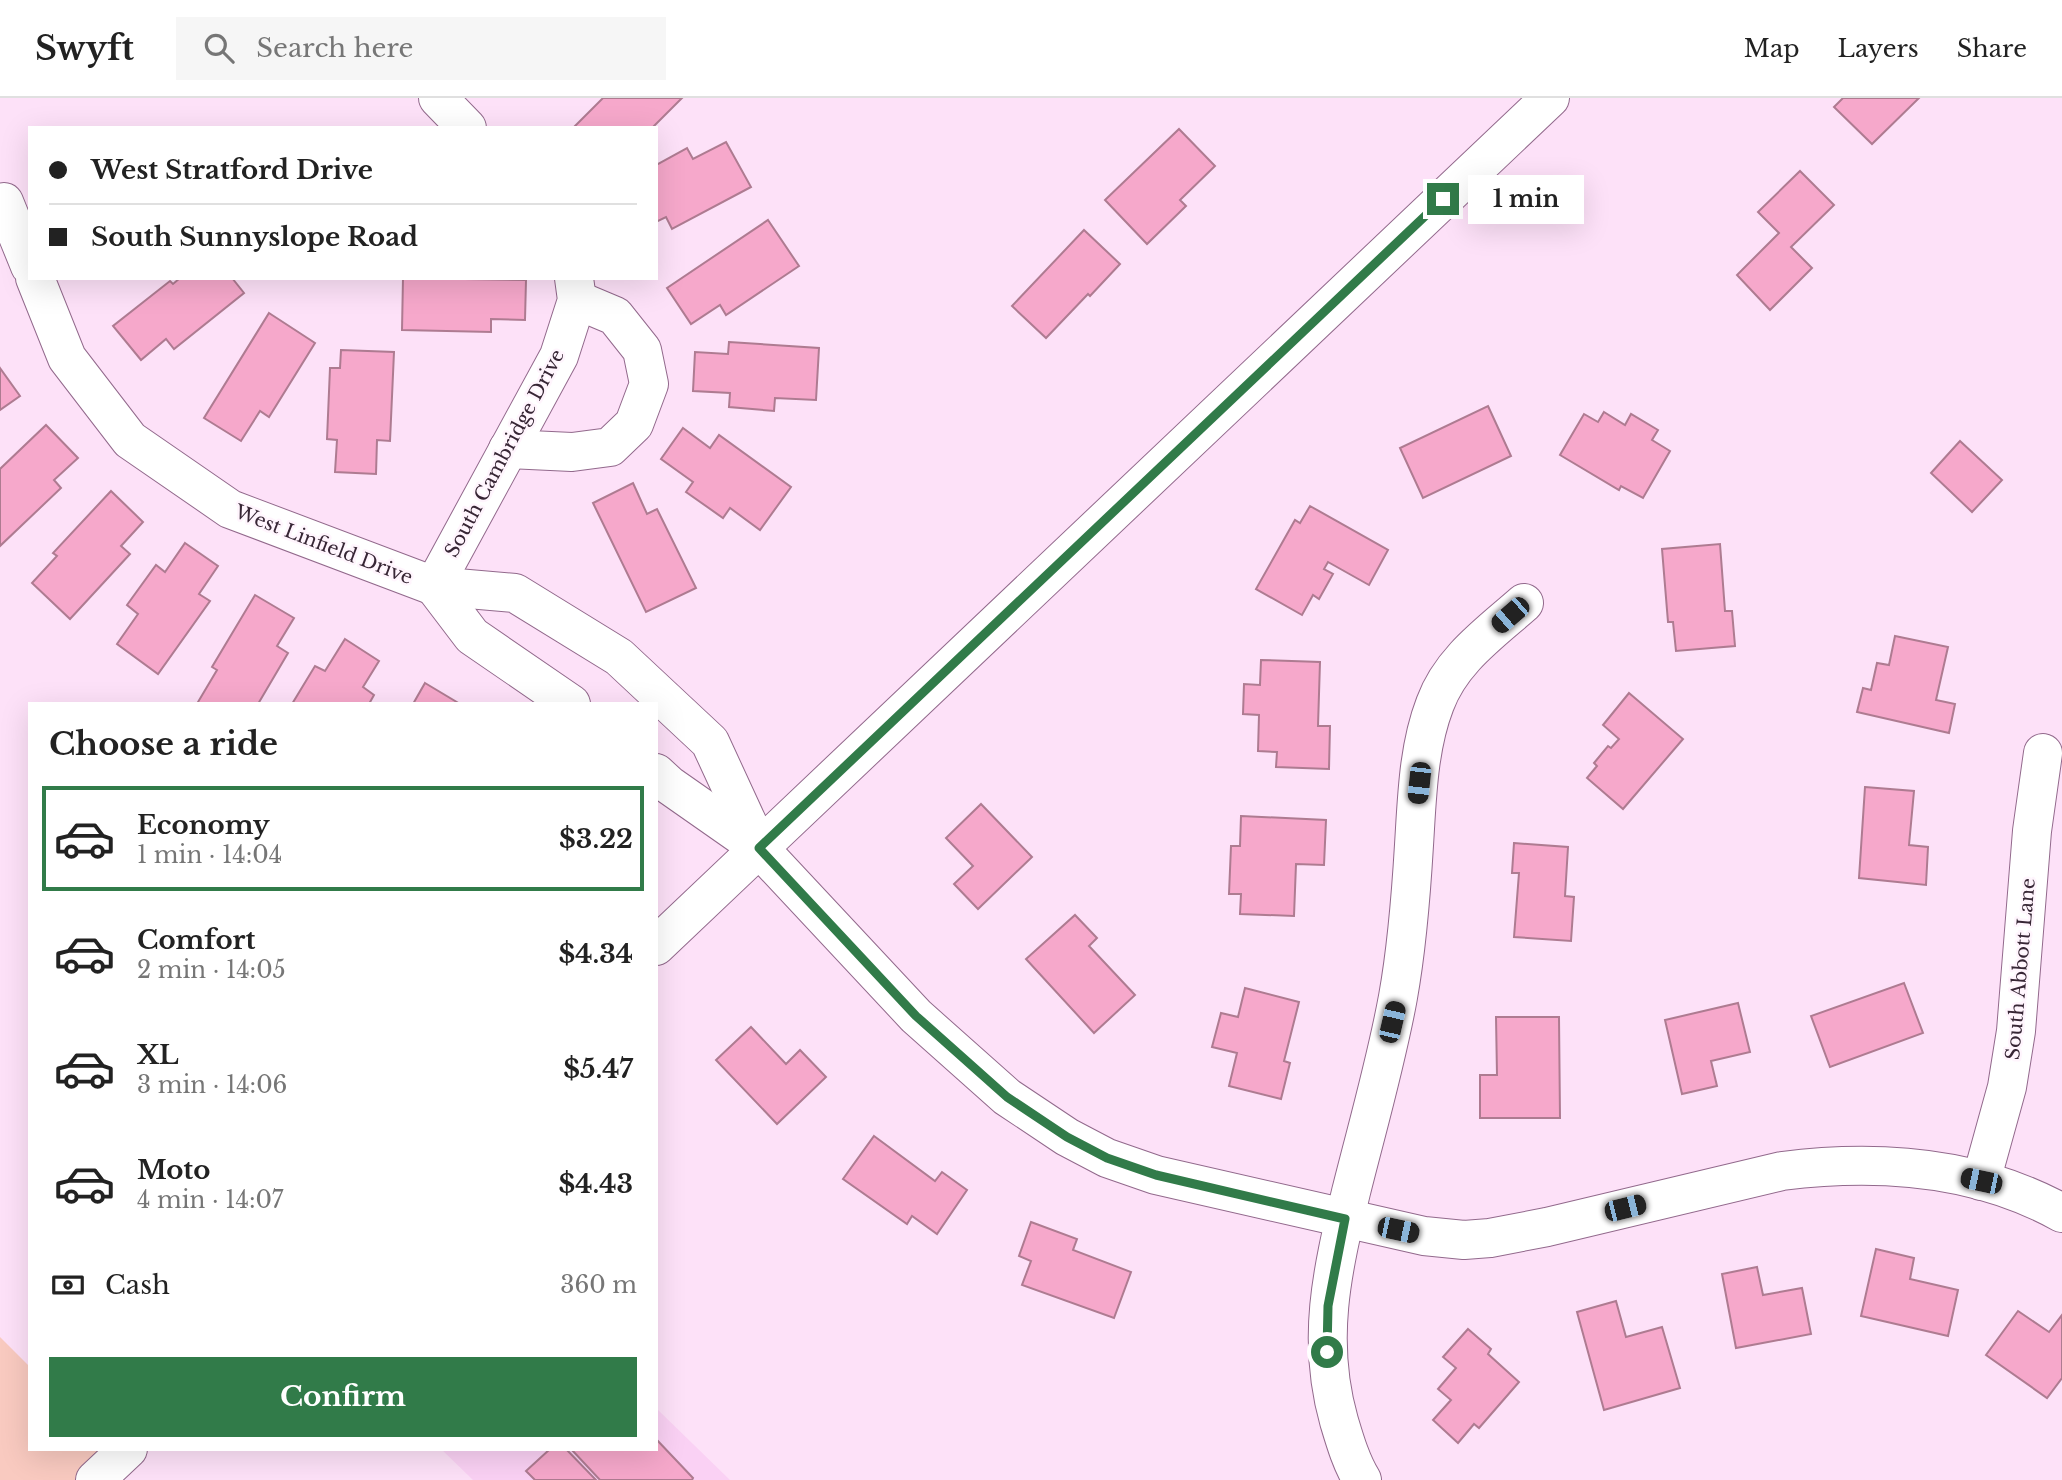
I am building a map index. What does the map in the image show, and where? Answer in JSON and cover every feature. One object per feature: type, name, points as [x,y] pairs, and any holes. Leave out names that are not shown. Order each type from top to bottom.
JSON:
[{"type":"street","points":[[438,98],[465,126]]},
{"type":"street","points":[[658,944],[1550,98]]},
{"type":"street","points":[[4,202],[28,261]]},
{"type":"street","name":"West Linfield Drive","points":[[36,280],[67,358],[130,440],[230,509],[434,586],[515,593],[620,657],[710,742],[759,848]]},
{"type":"street","points":[[508,449],[572,452],[610,447],[634,424],[649,384],[642,350],[615,316],[576,289]]},
{"type":"street","name":"South Cambridge Drive","points":[[434,586],[559,356],[576,289]]},
{"type":"street","name":"West Linfield Drive","points":[[434,586],[472,636],[568,702]]},
{"type":"street","points":[[1362,1480],[1343,1434],[1332,1394],[1327,1352],[1328,1306],[1345,1219],[1398,998],[1410,909],[1423,753],[1431,716],[1446,680],[1460,661],[1524,603]]},
{"type":"street","name":"South Abbott Lane","points":[[1981,1181],[2007,1087],[2016,1031],[2032,831],[2043,753]]},
{"type":"street","name":"West Linfield Drive","points":[[658,775],[759,848],[916,1016],[1007,1097],[1067,1137],[1107,1158],[1156,1175],[1424,1236],[1464,1240],[1547,1227],[1782,1171],[1817,1166],[1887,1165],[1923,1169],[1981,1181],[2041,1202],[2062,1213]]},
{"type":"street","points":[[95,1480],[126,1451]]},
{"type":"shaded area","points":[[0,1337],[28,1365],[28,1451],[111,1451],[95,1480],[0,1480]]},
{"type":"shaded area","points":[[658,1410],[730,1480],[473,1480],[443,1451],[658,1451]]},
{"type":"building","points":[[603,98],[682,98],[654,126],[575,126]]},
{"type":"building","points":[[1843,98],[1919,98],[1872,144],[1834,107]]},
{"type":"building","points":[[1179,129],[1215,166],[1180,200],[1186,206],[1147,244],[1105,200]]},
{"type":"building","points":[[726,142],[751,187],[672,229],[666,217],[658,221],[658,164],[687,148],[693,159]]},
{"type":"building","points":[[1800,171],[1834,205],[1791,247],[1812,268],[1770,310],[1737,275],[1779,233],[1758,212]]},
{"type":"building","points":[[768,220],[799,266],[726,315],[720,305],[691,324],[667,288]]},
{"type":"building","points":[[1084,230],[1120,264],[1046,338],[1012,306]]},
{"type":"building","points":[[178,280],[234,280],[244,293],[174,349],[166,339],[141,360],[113,326],[170,281],[173,284]]},
{"type":"building","points":[[403,280],[526,280],[525,320],[491,319],[491,332],[402,330]]},
{"type":"building","points":[[269,313],[315,343],[269,417],[260,411],[241,441],[204,418]]},
{"type":"building","points":[[729,342],[819,348],[816,400],[775,398],[774,411],[729,407],[730,393],[693,391],[695,352],[728,354]]},
{"type":"building","points":[[341,350],[394,352],[390,441],[377,440],[376,474],[335,472],[337,440],[327,439],[330,368],[340,368]]},
{"type":"building","points":[[0,368],[20,396],[0,410]]},
{"type":"building","points":[[1488,406],[1511,456],[1423,498],[1400,448]]},
{"type":"building","points":[[1604,412],[1625,425],[1631,414],[1658,430],[1652,440],[1670,451],[1643,498],[1621,486],[1619,490],[1560,455],[1584,414],[1598,422]]},
{"type":"building","points":[[46,425],[78,458],[54,480],[61,488],[0,546],[0,469]]},
{"type":"building","points":[[683,428],[710,448],[719,435],[791,487],[760,530],[730,508],[723,518],[686,492],[693,482],[661,459]]},
{"type":"building","points":[[1960,441],[2002,480],[1972,512],[1931,473]]},
{"type":"building","points":[[633,483],[647,514],[657,509],[696,588],[646,612],[593,503]]},
{"type":"building","points":[[111,491],[143,522],[121,546],[130,554],[70,619],[32,583],[57,556],[53,553]]},
{"type":"building","points":[[1310,506],[1388,550],[1369,585],[1328,562],[1324,569],[1333,574],[1319,599],[1313,595],[1302,615],[1256,589],[1295,520],[1300,523]]},
{"type":"building","points":[[185,543],[218,566],[199,594],[210,601],[158,674],[117,644],[138,614],[127,605],[156,565],[165,572]]},
{"type":"building","points":[[1720,544],[1725,611],[1732,611],[1735,646],[1676,651],[1673,622],[1668,622],[1662,549]]},
{"type":"building","points":[[255,595],[294,618],[277,646],[288,653],[259,702],[198,702],[217,670],[212,667]]},
{"type":"building","points":[[1895,636],[1948,647],[1936,700],[1955,704],[1949,733],[1857,712],[1863,688],[1871,690],[1877,663],[1889,665]]},
{"type":"building","points":[[345,639],[379,661],[363,687],[374,695],[370,702],[293,702],[315,666],[325,671]]},
{"type":"building","points":[[1261,660],[1320,662],[1318,726],[1330,726],[1329,769],[1276,767],[1277,752],[1258,751],[1259,715],[1243,714],[1244,684],[1260,685]]},
{"type":"building","points":[[425,683],[457,702],[414,702]]},
{"type":"building","points":[[1629,693],[1683,739],[1623,809],[1587,778],[1597,766],[1594,763],[1608,746],[1611,748],[1619,739],[1603,725]]},
{"type":"building","points":[[1865,787],[1914,791],[1909,845],[1928,847],[1926,885],[1859,878]]},
{"type":"building","points":[[981,804],[1032,857],[978,909],[954,884],[973,866],[946,838]]},
{"type":"building","points":[[1241,816],[1326,820],[1324,865],[1296,864],[1294,916],[1240,914],[1241,894],[1229,894],[1231,846],[1240,846]]},
{"type":"building","points":[[1514,843],[1568,847],[1565,896],[1574,897],[1571,941],[1514,937],[1519,873],[1512,873]]},
{"type":"building","points":[[1075,915],[1097,938],[1089,946],[1135,995],[1094,1033],[1026,959]]},
{"type":"building","points":[[1904,983],[1923,1033],[1830,1067],[1811,1016]]},
{"type":"building","points":[[1245,988],[1299,1002],[1284,1061],[1290,1063],[1281,1099],[1229,1086],[1237,1053],[1212,1047],[1221,1013],[1238,1017]]},
{"type":"building","points":[[1738,1003],[1750,1052],[1711,1061],[1717,1086],[1682,1094],[1665,1020]]},
{"type":"building","points":[[1496,1017],[1559,1017],[1560,1118],[1480,1118],[1480,1075],[1497,1075]]},
{"type":"building","points":[[751,1027],[786,1064],[800,1050],[826,1077],[777,1124],[716,1060]]},
{"type":"building","points":[[874,1136],[935,1181],[942,1172],[967,1190],[937,1234],[912,1216],[907,1224],[843,1179]]},
{"type":"building","points":[[1031,1222],[1077,1239],[1073,1250],[1131,1272],[1114,1318],[1022,1285],[1031,1261],[1019,1256]]},
{"type":"building","points":[[1876,1249],[1914,1258],[1910,1279],[1958,1290],[1948,1336],[1861,1316]]},
{"type":"building","points":[[1757,1267],[1763,1295],[1802,1288],[1811,1334],[1736,1348],[1722,1274]]},
{"type":"building","points":[[1616,1301],[1626,1337],[1662,1327],[1680,1388],[1604,1410],[1577,1312]]},
{"type":"building","points":[[2018,1311],[2049,1332],[2062,1315],[2062,1378],[2047,1398],[1986,1355]]},
{"type":"building","points":[[1468,1329],[1491,1349],[1488,1354],[1519,1382],[1479,1428],[1474,1424],[1458,1443],[1433,1420],[1451,1400],[1438,1389],[1456,1368],[1443,1357]]},
{"type":"building","points":[[658,1441],[693,1478],[692,1480],[600,1480],[573,1451],[658,1451]]},
{"type":"building","points":[[548,1451],[568,1451],[596,1480],[535,1480],[526,1471]]},
{"type":"route","points":[[1327,1352],[1328,1306],[1345,1219],[1156,1175],[1107,1158],[1067,1137],[1007,1097],[916,1016],[759,848],[1443,199]]}]
